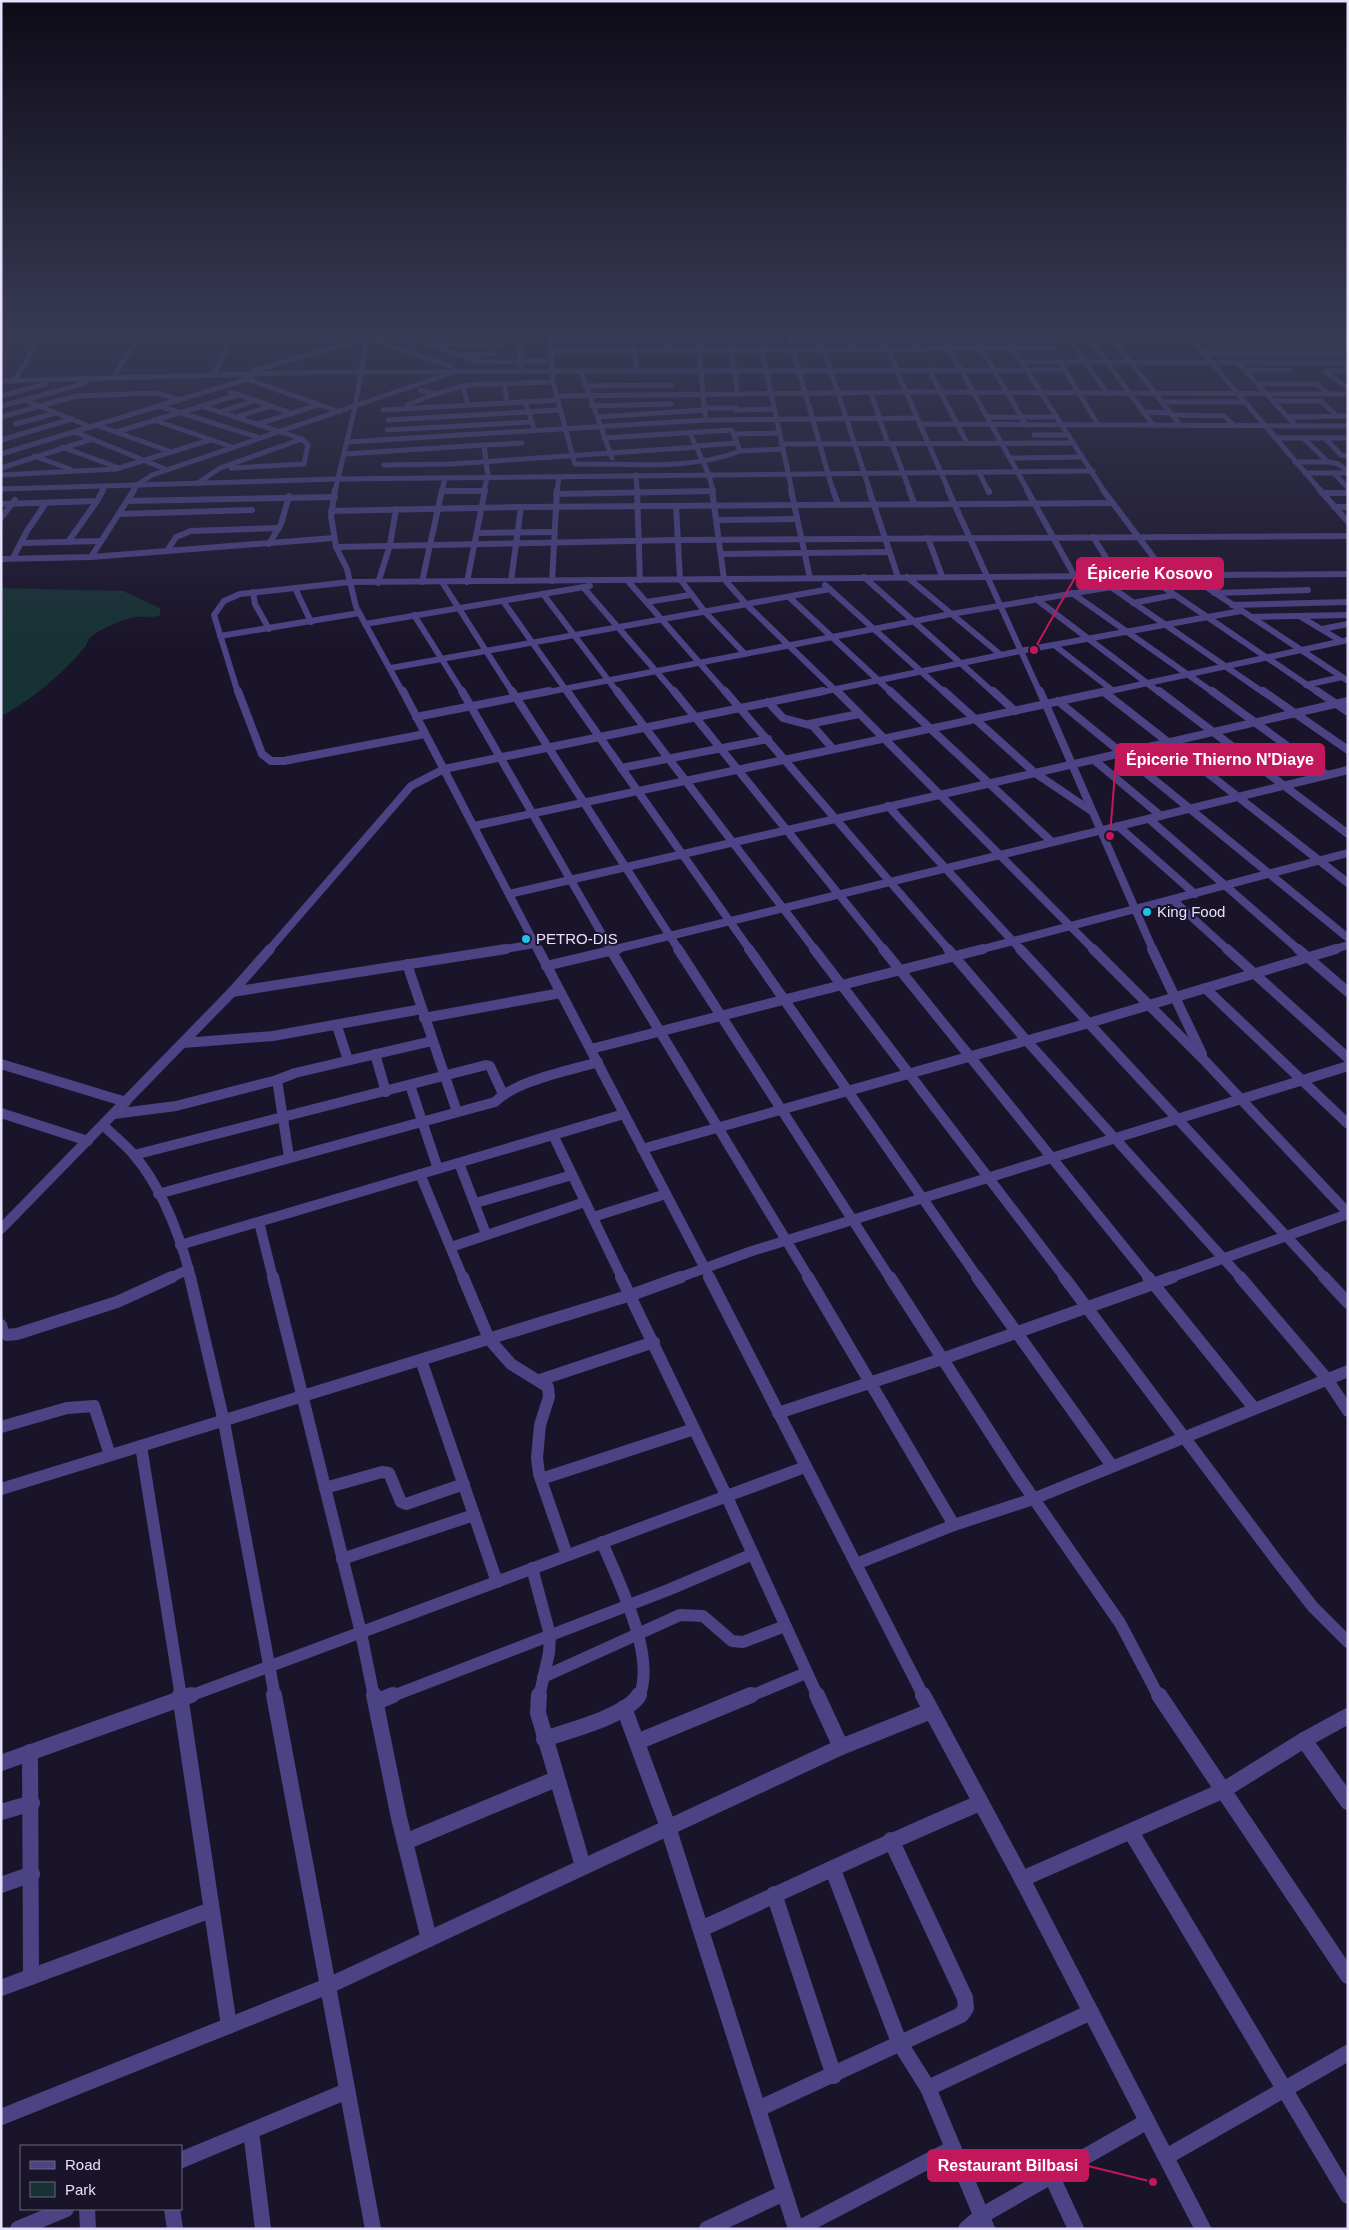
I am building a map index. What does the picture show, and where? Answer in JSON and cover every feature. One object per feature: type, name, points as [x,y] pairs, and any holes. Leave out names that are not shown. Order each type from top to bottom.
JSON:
[{"type":"street","points":[[1,454],[60,436]]},
{"type":"street","points":[[84,436],[165,469]]},
{"type":"street","points":[[128,436],[172,452]]},
{"type":"street","points":[[199,436],[232,446]]},
{"type":"street","points":[[252,436],[258,438]]},
{"type":"street","points":[[91,556],[137,485],[144,479],[165,469],[263,436]]},
{"type":"street","points":[[220,468],[304,464],[308,453],[308,445],[293,436]]},
{"type":"street","points":[[349,436],[331,511],[335,542],[347,568],[359,613],[391,668],[598,1062],[931,1711],[1022,1880],[1146,2122],[1204,2229]]},
{"type":"street","points":[[383,478],[386,436]]},
{"type":"street","points":[[346,448],[386,440],[447,436]]},
{"type":"street","points":[[464,436],[466,446]]},
{"type":"street","points":[[520,436],[527,459]]},
{"type":"street","points":[[568,436],[578,476]]},
{"type":"street","points":[[618,475],[604,438],[633,436]]},
{"type":"street","points":[[666,436],[670,450]]},
{"type":"street","points":[[692,436],[709,475],[716,505],[724,579],[1206,1062],[1348,1213],[1288,1237],[1223,1258],[942,1359],[870,1381],[778,1413]]},
{"type":"street","points":[[734,436],[740,452]]},
{"type":"street","points":[[780,436],[805,554],[813,578],[830,590],[977,719],[1035,774],[1090,810]]},
{"type":"street","points":[[818,436],[827,473],[838,504]]},
{"type":"street","points":[[851,436],[898,577]]},
{"type":"street","points":[[887,436],[914,503]]},
{"type":"street","points":[[925,436],[989,576],[1134,910],[1174,998],[1206,1062]]},
{"type":"street","points":[[963,436],[967,443]]},
{"type":"street","points":[[998,436],[1051,537],[1074,575]]},
{"type":"street","points":[[1035,436],[1038,443]]},
{"type":"street","points":[[1070,436],[1112,503],[1168,575]]},
{"type":"street","points":[[1275,438],[1348,438]]},
{"type":"street","points":[[1275,438],[1348,522]]},
{"type":"street","points":[[1303,438],[1328,462]]},
{"type":"street","points":[[1325,438],[1341,455],[1348,456]]},
{"type":"street","points":[[2,439],[24,447]]},
{"type":"street","points":[[1,468],[92,439]]},
{"type":"street","points":[[1,475],[120,468],[210,440]]},
{"type":"street","points":[[198,483],[220,468],[302,440]]},
{"type":"street","points":[[44,441],[120,468]]},
{"type":"street","points":[[137,445],[145,442]]},
{"type":"street","points":[[346,448],[386,451],[522,443]]},
{"type":"street","points":[[384,464],[451,464],[670,450],[737,443]]},
{"type":"street","points":[[575,464],[704,461],[726,458],[740,452],[820,444],[1074,443]]},
{"type":"street","points":[[467,582],[488,477],[484,445]]},
{"type":"street","points":[[422,582],[451,464],[449,447]]},
{"type":"street","points":[[122,450],[130,448]]},
{"type":"street","points":[[16,449],[75,472]]},
{"type":"street","points":[[222,450],[232,454]]},
{"type":"street","points":[[652,451],[656,462]]},
{"type":"street","points":[[239,456],[246,459]]},
{"type":"street","points":[[1010,458],[1083,457]]},
{"type":"street","points":[[534,458],[540,476]]},
{"type":"street","points":[[1295,462],[1328,462],[1338,464],[1348,472]]},
{"type":"street","points":[[253,482],[259,467]]},
{"type":"street","points":[[1,489],[383,478],[1093,471]]},
{"type":"street","points":[[979,472],[989,492]]},
{"type":"street","points":[[1305,473],[1348,472]]},
{"type":"street","points":[[32,488],[41,473]]},
{"type":"street","points":[[1334,473],[1348,488]]},
{"type":"street","points":[[636,475],[640,580]]},
{"type":"street","points":[[552,581],[556,494],[559,476]]},
{"type":"street","points":[[594,476],[597,493]]},
{"type":"street","points":[[119,514],[220,510],[251,513],[264,482]]},
{"type":"street","points":[[68,542],[105,486]]},
{"type":"street","points":[[1,518],[22,489]]},
{"type":"street","points":[[443,491],[485,490]]},
{"type":"street","points":[[556,494],[712,491]]},
{"type":"street","points":[[1322,492],[1348,493]]},
{"type":"street","points":[[269,544],[279,528],[289,496]]},
{"type":"street","points":[[127,501],[334,496]]},
{"type":"street","points":[[1,504],[96,501]]},
{"type":"street","points":[[13,558],[46,503]]},
{"type":"street","points":[[331,511],[794,504],[1112,503]]},
{"type":"street","points":[[676,506],[676,540],[680,579],[704,612],[745,654]]},
{"type":"street","points":[[511,581],[521,507]]},
{"type":"street","points":[[1334,507],[1348,507]]},
{"type":"street","points":[[378,583],[390,544],[396,509]]},
{"type":"street","points":[[217,517],[220,510]]},
{"type":"street","points":[[718,520],[798,519]]},
{"type":"street","points":[[212,530],[214,524]]},
{"type":"street","points":[[167,551],[176,537],[181,534],[247,526],[279,528]]},
{"type":"street","points":[[477,533],[554,532]]},
{"type":"street","points":[[1,558],[91,556],[269,544],[335,542],[432,544],[676,540],[1348,536]]},
{"type":"street","points":[[1093,537],[1116,575]]},
{"type":"street","points":[[928,538],[942,576]]},
{"type":"street","points":[[21,543],[101,542]]},
{"type":"street","points":[[722,554],[890,552]]},
{"type":"street","points":[[1283,574],[1348,614]]},
{"type":"street","points":[[425,734],[284,761],[267,759],[262,754],[242,704],[220,636],[214,616],[219,604],[231,596],[253,592],[350,582],[1348,574]]},
{"type":"street","points":[[1093,575],[1348,750]]},
{"type":"street","points":[[416,717],[951,614],[1153,580],[1168,575]]},
{"type":"street","points":[[1187,575],[1345,679]]},
{"type":"street","points":[[1234,575],[1239,580]]},
{"type":"street","points":[[864,577],[1015,711]]},
{"type":"street","points":[[907,577],[1002,655]]},
{"type":"street","points":[[365,624],[583,587],[613,580]]},
{"type":"street","points":[[627,580],[768,739],[1026,1040],[1223,1258],[1327,1379],[1348,1411]]},
{"type":"street","points":[[1153,580],[1264,657],[1348,712]]},
{"type":"street","points":[[442,582],[942,1359],[1033,1498],[1083,1566],[1120,1623],[1160,1698],[1348,1976]]},
{"type":"street","points":[[1244,586],[1249,592]]},
{"type":"street","points":[[583,587],[658,670],[736,770],[901,970],[1152,1284],[1254,1408]]},
{"type":"street","points":[[295,588],[311,622]]},
{"type":"street","points":[[391,668],[830,590]]},
{"type":"street","points":[[1214,592],[1308,590]]},
{"type":"street","points":[[1256,591],[1268,604]]},
{"type":"street","points":[[253,592],[255,604],[269,629]]},
{"type":"street","points":[[1072,593],[1129,631],[1328,775]]},
{"type":"street","points":[[543,594],[990,1177],[1313,1607],[1348,1642]]},
{"type":"street","points":[[647,602],[690,595]]},
{"type":"street","points":[[1133,603],[1174,595]]},
{"type":"street","points":[[789,597],[1052,842]]},
{"type":"street","points":[[1036,599],[1348,834]]},
{"type":"street","points":[[503,600],[784,1000],[849,1089],[921,1198],[1112,1466]]},
{"type":"street","points":[[1232,605],[1348,602]]},
{"type":"street","points":[[1,1229],[232,992],[411,786],[444,769],[1020,651],[1241,611]]},
{"type":"street","points":[[220,636],[359,613]]},
{"type":"street","points":[[1252,618],[1348,614]]},
{"type":"street","points":[[414,615],[501,757],[611,950],[787,1240],[954,1525]]},
{"type":"street","points":[[1300,616],[1344,640]]},
{"type":"street","points":[[1322,629],[1348,624]]},
{"type":"street","points":[[474,826],[1344,640]]},
{"type":"street","points":[[1054,645],[1168,742],[1348,883]]},
{"type":"street","points":[[1306,685],[1345,679]]},
{"type":"street","points":[[509,894],[834,816],[940,796],[1348,701]]},
{"type":"street","points":[[768,702],[784,718],[809,724],[859,714]]},
{"type":"street","points":[[1058,702],[1348,938]]},
{"type":"street","points":[[809,724],[833,749]]},
{"type":"street","points":[[621,768],[768,739]]},
{"type":"street","points":[[1094,760],[1161,816]]},
{"type":"street","points":[[546,966],[1348,770]]},
{"type":"street","points":[[888,806],[1348,1303]]},
{"type":"street","points":[[1149,819],[1348,992]]},
{"type":"street","points":[[1118,826],[1195,894]]},
{"type":"street","points":[[591,1049],[1348,854]]},
{"type":"street","points":[[1173,900],[1348,1058]]},
{"type":"street","points":[[232,992],[535,944]]},
{"type":"street","points":[[642,1149],[849,1089],[1089,1023],[1348,945]]},
{"type":"street","points":[[407,964],[457,1112]]},
{"type":"street","points":[[1205,988],[1348,1124]]},
{"type":"street","points":[[183,1043],[250,1040],[561,993]]},
{"type":"street","points":[[337,1026],[348,1060]]},
{"type":"street","points":[[114,1114],[140,1113],[192,1104],[348,1060],[432,1041]]},
{"type":"street","points":[[375,1054],[386,1092]]},
{"type":"street","points":[[158,1194],[495,1102],[503,1094],[523,1085],[598,1062]]},
{"type":"street","points":[[1,1064],[126,1102]]},
{"type":"street","points":[[134,1155],[486,1065],[490,1066],[503,1094]]},
{"type":"street","points":[[1,1489],[224,1422],[630,1295],[787,1240],[1179,1120],[1348,1066]]},
{"type":"street","points":[[277,1080],[289,1157]]},
{"type":"street","points":[[410,1085],[438,1169]]},
{"type":"street","points":[[1,1113],[88,1140]]},
{"type":"street","points":[[180,1245],[624,1114]]},
{"type":"street","points":[[103,1125],[134,1155],[158,1194],[188,1269],[224,1422],[373,2229]]},
{"type":"street","points":[[553,1135],[654,1342],[841,1747]]},
{"type":"street","points":[[459,1163],[476,1203],[486,1234]]},
{"type":"street","points":[[420,1174],[489,1339],[511,1364],[540,1380],[548,1387],[549,1397],[540,1425],[538,1458],[541,1479],[567,1555]]},
{"type":"street","points":[[476,1203],[572,1175]]},
{"type":"street","points":[[592,1217],[666,1194]]},
{"type":"street","points":[[1337,1201],[1348,1197]]},
{"type":"street","points":[[451,1247],[585,1202]]},
{"type":"street","points":[[259,1222],[304,1397],[361,1633],[405,1842],[429,1939]]},
{"type":"street","points":[[1,1326],[3,1332],[7,1334],[17,1334],[117,1302],[188,1269]]},
{"type":"street","points":[[540,1380],[654,1342]]},
{"type":"street","points":[[421,1360],[497,1582]]},
{"type":"street","points":[[856,1564],[1186,1438],[1254,1408],[1348,1371]]},
{"type":"street","points":[[1,1427],[67,1408],[94,1406],[110,1455]]},
{"type":"street","points":[[541,1479],[694,1429]]},
{"type":"street","points":[[141,1446],[181,1699],[229,2026]]},
{"type":"street","points":[[1,1762],[270,1667],[805,1467]]},
{"type":"street","points":[[325,1488],[382,1472],[389,1473],[401,1502],[406,1504],[464,1484]]},
{"type":"street","points":[[342,1559],[474,1515]]},
{"type":"street","points":[[544,1739],[624,1708],[637,1699],[644,1685],[644,1667],[637,1635],[628,1605],[602,1542]]},
{"type":"street","points":[[376,1702],[628,1605],[753,1554]]},
{"type":"street","points":[[532,1568],[550,1634],[549,1654],[538,1704],[544,1739],[583,1866]]},
{"type":"street","points":[[543,1677],[680,1615],[696,1614],[703,1616],[732,1641],[743,1642],[785,1626]]},
{"type":"street","points":[[636,1742],[806,1673]]},
{"type":"street","points":[[624,1708],[668,1826],[797,2229],[953,2148]]},
{"type":"street","points":[[1,2117],[328,1986],[841,1747],[931,1711]]},
{"type":"street","points":[[1022,1880],[1222,1792],[1304,1740],[1348,1716]]},
{"type":"street","points":[[1304,1740],[1348,1802]]},
{"type":"street","points":[[30,1752],[32,1803],[31,1977]]},
{"type":"street","points":[[405,1842],[556,1779]]},
{"type":"street","points":[[1,1812],[32,1803]]},
{"type":"street","points":[[701,1929],[774,1894],[832,1870],[891,1840],[980,1803]]},
{"type":"street","points":[[1132,1832],[1348,2196]]},
{"type":"street","points":[[758,2109],[834,2076],[899,2042],[961,2015],[966,2008],[965,1998],[891,1840]]},
{"type":"street","points":[[832,1870],[899,2042],[928,2088],[984,2222]]},
{"type":"street","points":[[1,1885],[32,1874]]},
{"type":"street","points":[[774,1894],[834,2076]]},
{"type":"street","points":[[1,1988],[211,1910]]},
{"type":"street","points":[[928,2088],[1091,2012]]},
{"type":"street","points":[[1166,2157],[1348,2053]]},
{"type":"street","points":[[182,2160],[347,2091]]},
{"type":"street","points":[[966,2229],[984,2222],[1052,2177],[1146,2122]]},
{"type":"street","points":[[251,2131],[263,2229]]},
{"type":"street","points":[[1052,2177],[1076,2229]]},
{"type":"street","points":[[707,2229],[784,2193]]},
{"type":"street","points":[[18,2229],[64,2210]]},
{"type":"street","points":[[87,2210],[88,2229]]},
{"type":"street","points":[[172,2210],[175,2229]]},
{"type":"green space","points":[[1,588],[123,591],[160,608],[160,615],[127,619],[99,631],[90,638],[85,647],[56,677],[23,703],[1,716]]},
{"type":"place","name":"Épicerie Kosovo","points":[[1034,650]]},
{"type":"place","name":"Épicerie Thierno N'Diaye","points":[[1110,836]]},
{"type":"place","name":"King Food","points":[[1147,912]]},
{"type":"place","name":"PETRO-DIS","points":[[526,939]]},
{"type":"place","name":"Restaurant Bilbasi","points":[[1153,2182]]}]
